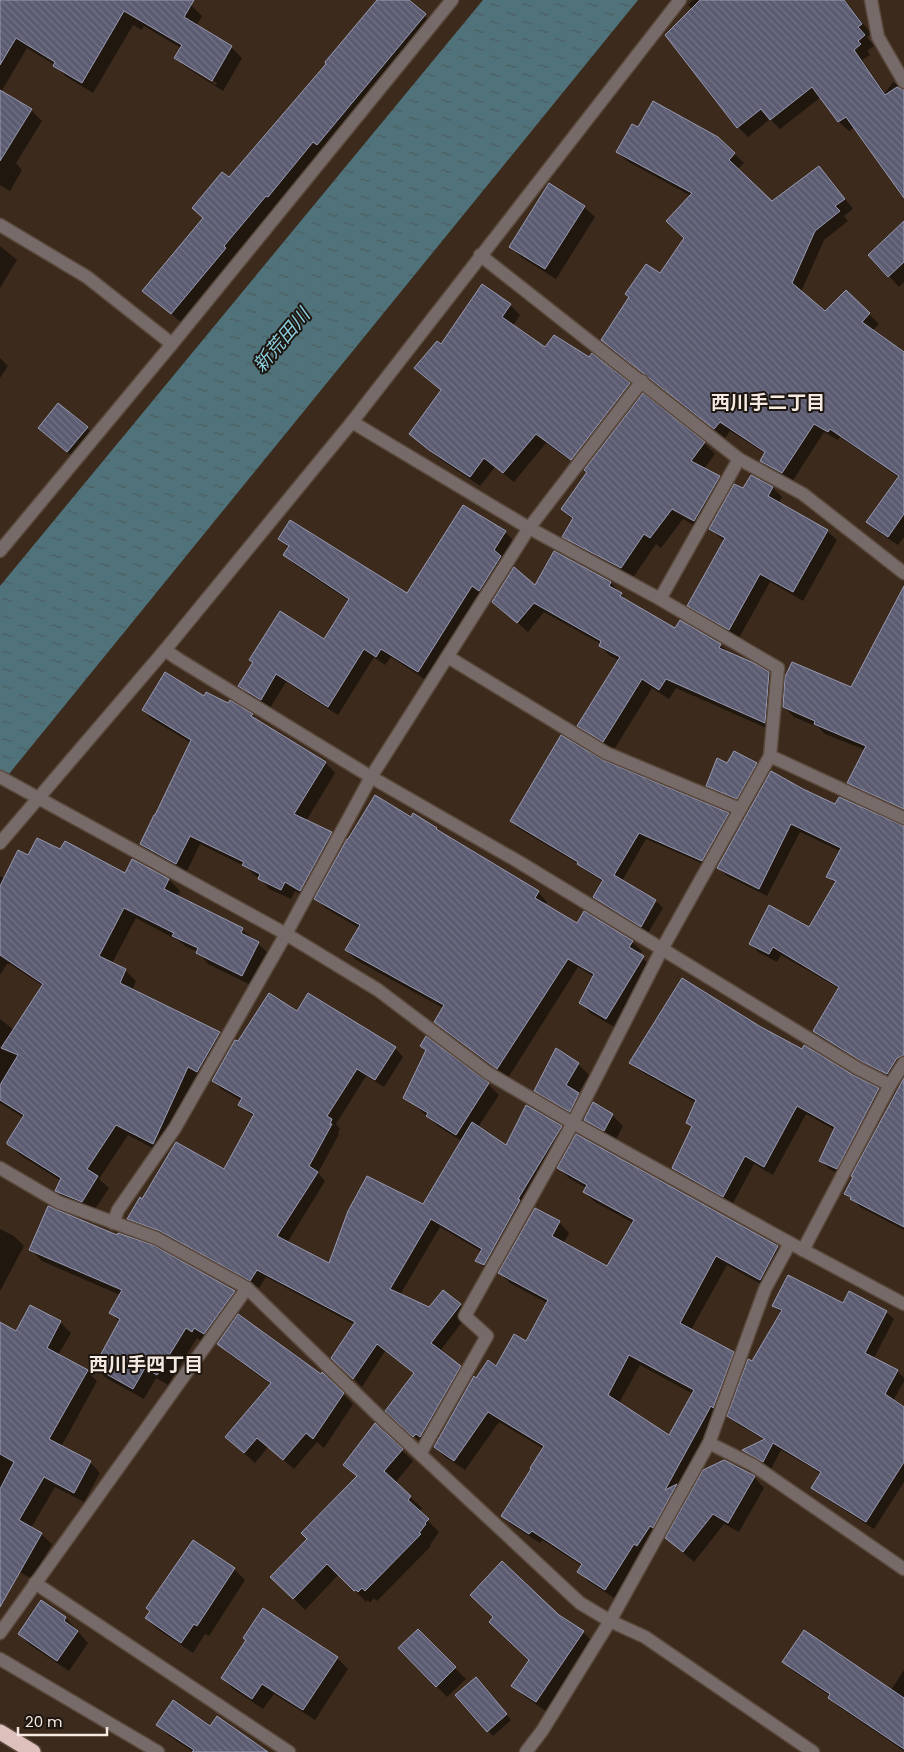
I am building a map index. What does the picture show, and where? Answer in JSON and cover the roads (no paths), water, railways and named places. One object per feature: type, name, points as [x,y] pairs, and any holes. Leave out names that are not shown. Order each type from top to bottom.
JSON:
[{"type":"highway","points":[[0,1732],[33,1752]]},
{"type":"street","points":[[0,843],[166,650],[352,422],[680,0]]},
{"type":"street","points":[[871,0],[878,37],[904,82]]},
{"type":"street","points":[[0,550],[172,344],[445,3]]},
{"type":"street","points":[[0,225],[87,277],[172,344]]},
{"type":"street","points":[[480,255],[739,459],[803,494],[904,572]]},
{"type":"street","points":[[113,1222],[118,1210],[175,1128],[286,934],[371,777],[529,528],[642,381]]},
{"type":"street","points":[[352,422],[529,528],[660,599],[778,668],[770,756],[662,949],[573,1123],[465,1316],[487,1336],[420,1454]]},
{"type":"street","points":[[660,599],[739,459]]},
{"type":"street","points":[[166,650],[371,777],[662,949],[857,1068],[890,1085]]},
{"type":"street","points":[[448,657],[606,753],[740,809]]},
{"type":"street","points":[[770,756],[904,818]]},
{"type":"street","points":[[0,777],[286,934],[378,990],[488,1073],[573,1123],[790,1244],[904,1304]]},
{"type":"street","points":[[803,1250],[890,1085],[904,1063]]},
{"type":"street","points":[[0,1168],[58,1202],[156,1238],[247,1288],[420,1454],[580,1603],[610,1622],[645,1637],[813,1752]]},
{"type":"street","points":[[526,1752],[542,1731],[610,1622],[709,1443],[765,1288],[790,1244]]},
{"type":"street","points":[[0,1633],[247,1288]]},
{"type":"street","points":[[709,1443],[753,1465],[904,1569]]},
{"type":"street","points":[[35,1583],[289,1752]]},
{"type":"street","points":[[0,1659],[158,1752]]},
{"type":"water","name":"新荒田川","points":[[483,0],[638,0],[0,785],[0,586]]},
{"type":"district","name":"西川手二丁目","points":[[768,402]]},
{"type":"district","name":"西川手四丁目","points":[[146,1364]]}]
